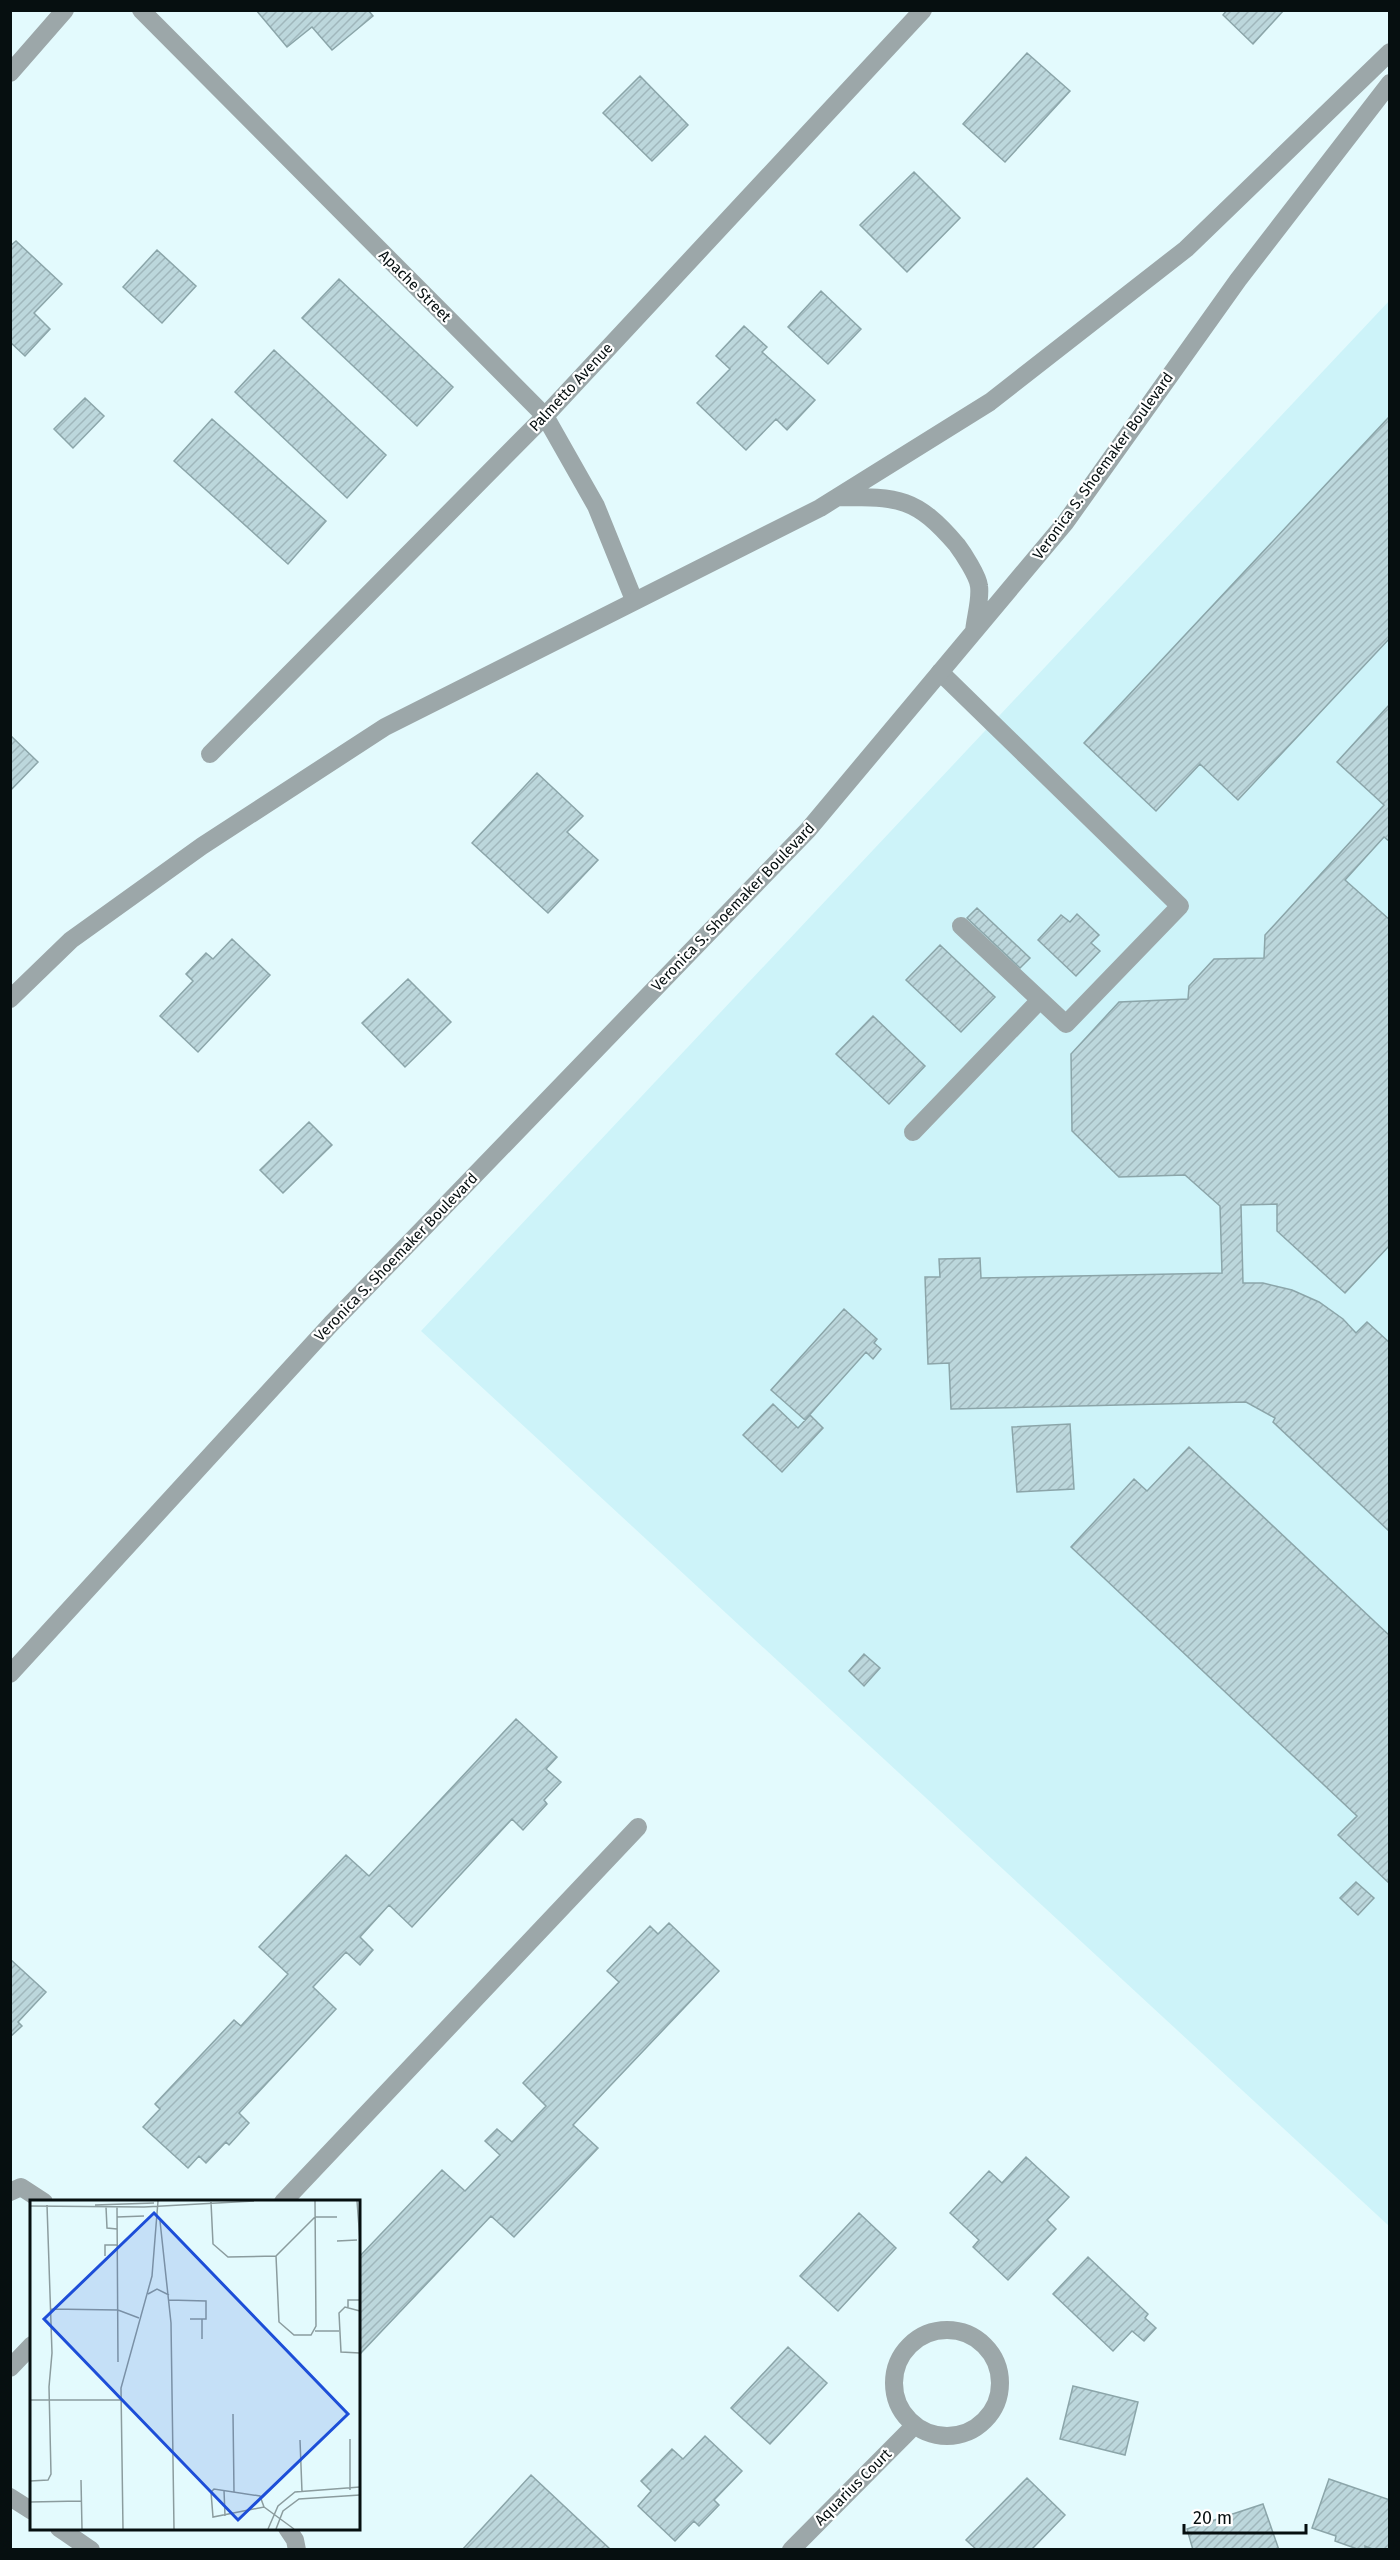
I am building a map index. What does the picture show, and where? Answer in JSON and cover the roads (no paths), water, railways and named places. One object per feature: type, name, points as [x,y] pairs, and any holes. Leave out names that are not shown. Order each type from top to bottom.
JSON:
[{"type":"street","points":[[10,73],[65,10]]},
{"type":"street","name":"Apache Street","points":[[141,10],[544,416],[596,506],[634,600]]},
{"type":"street","name":"Palmetto Avenue","points":[[210,754],[544,416],[923,10]]},
{"type":"street","points":[[10,999],[71,940],[202,846],[385,727],[820,508],[990,402],[1186,249],[1389,52]]},
{"type":"street","name":"Veronica S. Shoemaker Boulevard","points":[[10,1674],[331,1324],[808,830],[1065,523],[1238,280],[1389,83]]},
{"type":"street","points":[[837,497],[889,497],[915,505],[937,522],[962,551],[979,585],[974,632]]},
{"type":"street","points":[[940,672],[1180,906],[1066,1024],[961,926]]},
{"type":"street","points":[[913,1132],[1040,1000]]},
{"type":"street","points":[[285,2200],[638,1827]]},
{"type":"street","points":[[10,2192],[21,2187],[41,2200]]},
{"type":"street","points":[[938,2331],[962,2332],[977,2339],[989,2351],[997,2366],[1000,2383],[997,2399],[990,2415],[978,2426],[963,2434],[938,2435],[915,2426],[903,2413],[896,2398],[893,2383],[897,2366],[904,2352],[915,2340],[938,2331]]},
{"type":"street","points":[[10,2368],[30,2347]]},
{"type":"street","name":"Aquarius Court","points":[[791,2550],[915,2426]]},
{"type":"street","points":[[10,2497],[30,2510]]},
{"type":"street","points":[[60,2530],[91,2550]]},
{"type":"street","points":[[288,2530],[295,2540],[297,2550]]}]
